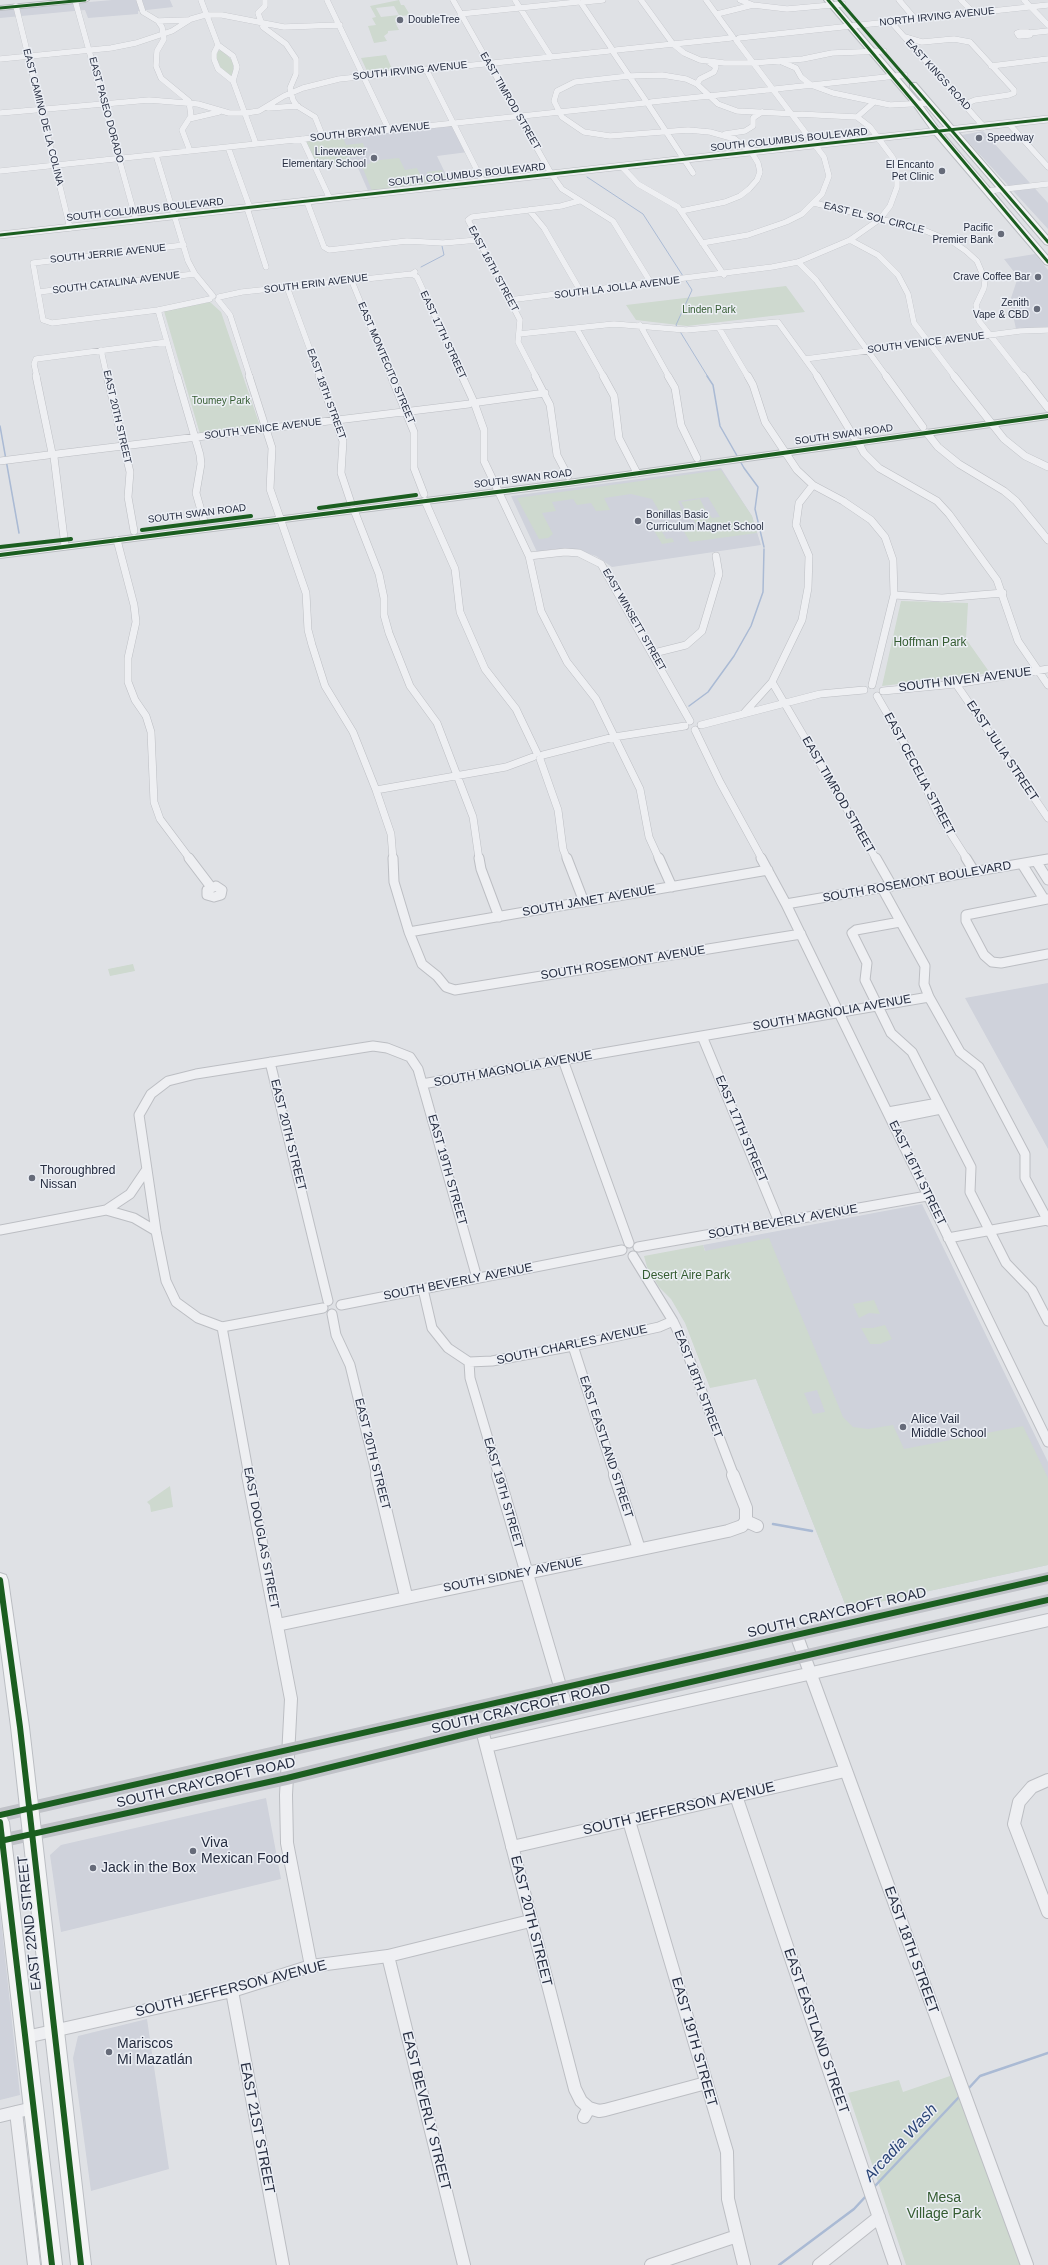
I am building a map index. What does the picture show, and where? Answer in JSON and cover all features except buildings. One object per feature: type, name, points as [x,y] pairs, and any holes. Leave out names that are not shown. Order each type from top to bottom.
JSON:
[{"type":"main road","points":[[0,5],[52,0]]},
{"type":"main road","points":[[0,8],[85,0]]},
{"type":"main road","points":[[841,2],[1048,242]]},
{"type":"main road","points":[[830,3],[917,104],[937,132],[1044,253],[1048,262]]},
{"type":"main road","name":"SOUTH SWAN ROAD","points":[[989,421],[1048,408]]},
{"type":"main road","name":"SOUTH SWAN ROAD","points":[[0,548],[117,540],[278,516],[636,470],[989,421],[1048,416]]},
{"type":"main road","name":"SOUTH SWAN ROAD","points":[[497,488],[568,476],[636,470],[697,458],[730,456]]},
{"type":"main road","name":"SOUTH SWAN ROAD","points":[[0,555],[134,531],[204,521],[278,516]]},
{"type":"main road","name":"SOUTH CRAYCROFT ROAD","points":[[0,1815],[1048,1578]]},
{"type":"main road","name":"EAST 22ND STREET","points":[[0,1580],[30,1808],[54,2030],[82,2265]]},
{"type":"main road","name":"SOUTH CRAYCROFT ROAD","points":[[1,1841],[287,1778],[567,1710],[1048,1600]]},
{"type":"main road","name":"EAST 22ND STREET","points":[[0,1822],[1,1841],[26,2037],[25,2110],[52,2265]]},
{"type":"street","name":"EAST PASEO DORADO","points":[[76,0],[136,220]]},
{"type":"street","points":[[139,0],[146,15],[161,24],[164,34],[164,39],[159,46],[156,66],[161,78],[175,92],[185,97],[189,103],[192,112],[182,130],[190,151]]},
{"type":"street","points":[[201,0],[218,45],[233,56],[237,67],[233,81]]},
{"type":"street","points":[[265,0],[265,6],[260,11],[258,16],[261,24],[286,44],[294,54],[298,80],[290,88],[291,93],[298,106],[315,117],[323,137]]},
{"type":"street","points":[[327,0],[389,130]]},
{"type":"street","name":"EAST TIMROD STREET","points":[[453,0],[552,175],[562,189],[613,221],[651,283]]},
{"type":"street","points":[[515,0],[550,57]]},
{"type":"street","points":[[460,14],[603,0]]},
{"type":"street","points":[[641,0],[673,44],[684,53],[708,61],[724,63],[752,63],[803,59],[832,53],[884,51]]},
{"type":"street","points":[[702,243],[768,229],[802,214],[822,194],[829,176],[824,157],[706,0]]},
{"type":"street","points":[[740,0],[753,5],[787,9],[841,2]]},
{"type":"street","points":[[898,0],[916,20]]},
{"type":"street","points":[[961,0],[974,13]]},
{"type":"street","points":[[1024,0],[1048,24]]},
{"type":"street","points":[[580,2],[686,160],[693,173]]},
{"type":"street","points":[[717,14],[753,5]]},
{"type":"street","name":"NORTH IRVING AVENUE","points":[[851,27],[1048,5]]},
{"type":"street","name":"EAST CAMINO DE LA COLINA","points":[[16,6],[70,228]]},
{"type":"street","points":[[253,12],[260,11]]},
{"type":"street","points":[[158,21],[191,19],[207,15],[228,16],[246,14]]},
{"type":"street","points":[[228,16],[261,24],[289,27],[340,25]]},
{"type":"street","points":[[0,59],[90,50],[136,43],[164,34],[191,19]]},
{"type":"street","name":"EAST KINGS ROAD","points":[[892,22],[984,127]]},
{"type":"street","points":[[275,35],[289,27]]},
{"type":"street","name":"SOUTH IRVING AVENUE","points":[[265,108],[291,93],[316,84],[364,76],[851,27]]},
{"type":"street","points":[[1029,33],[1048,31]]},
{"type":"street","points":[[905,37],[914,41],[926,42],[954,39],[970,42],[1014,90],[1014,93],[978,99],[970,102],[968,107]]},
{"type":"street","points":[[915,49],[926,42]]},
{"type":"street","points":[[136,43],[159,46]]},
{"type":"street","points":[[218,45],[214,59],[218,68],[233,81],[256,144]]},
{"type":"street","points":[[796,68],[803,59]]},
{"type":"street","points":[[991,66],[1048,59]]},
{"type":"street","points":[[708,61],[716,67]]},
{"type":"street","points":[[781,61],[796,68],[801,77],[811,85],[873,103],[928,103]]},
{"type":"street","points":[[724,63],[716,67],[712,74],[698,81],[662,75],[629,76],[575,82],[557,91],[554,101],[558,112],[566,122],[576,128],[598,135],[624,136],[688,130],[718,133],[742,132]]},
{"type":"street","points":[[426,70],[483,182]]},
{"type":"street","name":"SOUTH BRYANT AVENUE","points":[[0,171],[905,76]]},
{"type":"street","points":[[298,80],[316,84]]},
{"type":"street","points":[[698,81],[718,104],[744,112],[753,118]]},
{"type":"street","name":"SOUTH IRVING AVENUE","points":[[158,100],[175,92]]},
{"type":"street","points":[[958,96],[978,99]]},
{"type":"street","name":"SOUTH IRVING AVENUE","points":[[0,112],[105,102],[158,100],[189,103],[222,112],[245,113],[265,108],[298,106]]},
{"type":"street","points":[[744,112],[858,117],[873,103]]},
{"type":"street","name":"SOUTH IRVING AVENUE","points":[[189,119],[222,112]]},
{"type":"street","points":[[753,118],[762,112]]},
{"type":"street","name":"SOUTH LA JOLLA AVENUE","points":[[509,300],[724,275],[798,262],[850,240],[871,227],[880,219],[890,206],[895,195],[897,178],[893,158],[880,139],[858,117]]},
{"type":"street","points":[[740,143],[738,137],[742,132],[753,126],[753,118]]},
{"type":"street","name":"SOUTH COLUMBUS BOULEVARD","points":[[0,235],[880,139],[1048,119]]},
{"type":"street","points":[[1009,124],[1048,167]]},
{"type":"street","points":[[681,211],[725,202],[740,196],[757,180],[760,172],[758,163],[752,153],[740,143],[718,133]]},
{"type":"street","points":[[302,139],[330,199]]},
{"type":"street","points":[[228,147],[266,267]]},
{"type":"street","points":[[156,155],[174,216],[195,274],[230,316],[272,454],[269,480],[278,516],[306,593],[308,630],[325,686],[353,732],[376,790],[391,834],[394,882],[410,932]]},
{"type":"street","points":[[622,167],[633,181],[668,200],[681,211],[724,275]]},
{"type":"street","points":[[988,191],[1048,184]]},
{"type":"street","points":[[529,210],[561,206],[579,201]]},
{"type":"street","points":[[307,202],[324,247],[329,250],[407,241],[442,243],[478,240]]},
{"type":"street","name":"EAST EL SOL CIRCLE","points":[[814,203],[921,229],[953,242],[977,261],[985,280],[984,288],[976,305],[976,313],[988,335]]},
{"type":"street","points":[[529,210],[544,228],[581,292]]},
{"type":"street","name":"EAST 16TH STREET","points":[[529,210],[468,218],[520,320],[518,334],[519,345],[544,393],[553,416],[553,438],[556,451],[568,476]]},
{"type":"street","points":[[850,240],[878,255],[898,275],[908,294],[914,323],[927,342],[1004,439],[1024,456],[1047,466]]},
{"type":"street","name":"SOUTH JERRIE AVENUE","points":[[38,292],[33,263],[184,245]]},
{"type":"street","points":[[798,262],[816,280],[938,447],[959,464],[1004,491],[1016,501],[1048,540]]},
{"type":"street","name":"SOUTH ERIN AVENUE","points":[[38,292],[45,322],[158,310],[215,298],[287,287],[414,273]]},
{"type":"street","name":"EAST 17TH STREET","points":[[414,273],[474,403],[484,430],[484,461],[529,556],[541,611],[567,662],[596,699],[640,789],[649,837],[672,887]]},
{"type":"street","name":"SOUTH CATALINA AVENUE","points":[[38,292],[195,274]]},
{"type":"street","name":"EAST MONTECITO STREET","points":[[351,279],[414,432],[414,468],[455,569],[460,612],[486,669],[516,709],[538,756],[558,810],[563,849],[584,902]]},
{"type":"street","name":"EAST 18TH STREET","points":[[287,287],[343,441],[342,473],[352,507],[379,574],[384,598],[384,615],[389,633],[410,686],[437,723],[473,818],[480,869],[499,917]]},
{"type":"street","points":[[158,310],[195,437],[201,464],[196,493],[204,521]]},
{"type":"street","points":[[518,334],[531,334],[614,324],[686,330],[719,328],[773,321],[782,325],[828,391],[864,453],[879,468],[936,501],[949,514],[997,580],[1003,593],[1018,641],[1048,685]]},
{"type":"street","points":[[640,325],[675,388],[681,425],[697,458]]},
{"type":"street","points":[[577,328],[614,396],[617,409],[619,438],[636,470]]},
{"type":"street","points":[[719,328],[750,377],[765,422],[782,450],[797,470],[813,485],[843,501],[871,520],[885,537],[892,560],[894,595],[872,685]]},
{"type":"street","name":"SOUTH VENICE AVENUE","points":[[805,358],[927,342],[1048,330]]},
{"type":"street","points":[[988,335],[1048,408]]},
{"type":"street","points":[[64,543],[53,455],[34,364],[35,359],[167,342]]},
{"type":"street","name":"EAST 20TH STREET","points":[[101,350],[130,472],[128,497],[134,531]]},
{"type":"street","name":"SOUTH VENICE AVENUE","points":[[0,461],[405,412],[544,393]]},
{"type":"street","points":[[745,712],[772,682],[802,620],[808,588],[809,556],[796,525],[799,503],[813,485]]},
{"type":"street","points":[[117,540],[134,605],[136,622],[128,658],[128,682],[135,700],[146,716],[151,732],[154,802],[160,819],[211,887]]},
{"type":"street","name":"EAST WINSETT STREET","points":[[529,556],[566,552],[579,554],[601,564],[654,653],[688,723]]},
{"type":"street","points":[[654,653],[686,645],[702,631],[719,574],[716,556]]},
{"type":"street","points":[[894,595],[926,599],[1003,593]]},
{"type":"street","name":"SOUTH NIVEN AVENUE","points":[[880,693],[956,684],[1048,669]]},
{"type":"street","name":"EAST TIMROD STREET","points":[[772,682],[892,886]]},
{"type":"street","name":"EAST JULIA STREET","points":[[956,684],[1048,818]]},
{"type":"street","points":[[698,727],[745,712],[785,704],[820,694],[864,690],[866,687],[872,685],[879,687],[880,693],[867,695],[864,690]]},
{"type":"street","name":"EAST CECELIA STREET","points":[[880,693],[937,812],[974,871]]},
{"type":"street","points":[[376,790],[506,766],[538,756],[614,737],[696,721],[720,782],[786,904]]},
{"type":"street","name":"SOUTH ROSEMONT BOULEVARD","points":[[786,904],[1048,859]]},
{"type":"street","points":[[1036,861],[1048,880]]},
{"type":"street","points":[[1022,864],[1046,899],[964,914],[966,921],[986,958],[992,963],[1048,954]]},
{"type":"street","name":"SOUTH JANET AVENUE","points":[[410,932],[768,870]]},
{"type":"street","points":[[882,888],[925,966],[926,976],[924,984],[929,997],[960,1052],[979,1067],[1025,1154],[1025,1178],[1048,1220],[948,1238]]},
{"type":"street","name":"EAST 16TH STREET","points":[[786,904],[1048,1442]]},
{"type":"street","points":[[900,922],[856,930],[852,933],[866,964],[865,980],[894,1038],[912,1052],[971,1168],[970,1192],[1006,1263],[1032,1290],[1048,1321]]},
{"type":"street","name":"SOUTH ROSEMONT AVENUE","points":[[410,932],[422,964],[437,976],[447,990],[462,990],[800,934]]},
{"type":"street","name":"SOUTH MAGNOLIA AVENUE","points":[[147,1168],[138,1115],[150,1094],[173,1080],[196,1074],[358,1047],[387,1048],[410,1057],[418,1069],[422,1084],[929,997]]},
{"type":"street","name":"EAST 17TH STREET","points":[[702,1036],[779,1222]]},
{"type":"street","points":[[563,1060],[638,1253],[633,1256],[625,1255],[622,1250],[624,1245],[634,1245]]},
{"type":"street","name":"EAST 20TH STREET","points":[[270,1062],[326,1305]]},
{"type":"street","name":"EAST 19TH STREET","points":[[422,1084],[478,1278]]},
{"type":"street","points":[[889,1115],[939,1106]]},
{"type":"street","points":[[0,1230],[106,1210],[130,1194],[147,1168]]},
{"type":"street","points":[[147,1168],[156,1231],[166,1281],[176,1302],[198,1318],[222,1327],[326,1305],[337,1301],[341,1305],[340,1311],[332,1314],[327,1313],[326,1305]]},
{"type":"street","name":"SOUTH BEVERLY AVENUE","points":[[634,1245],[779,1222],[927,1196]]},
{"type":"street","points":[[106,1210],[134,1218],[156,1231]]},
{"type":"street","name":"SOUTH BEVERLY AVENUE","points":[[341,1305],[622,1250]]},
{"type":"street","name":"EAST 18TH STREET","points":[[633,1256],[646,1280],[673,1321],[683,1342],[743,1501],[747,1514],[746,1521]]},
{"type":"street","points":[[423,1289],[432,1328],[448,1348],[469,1362]]},
{"type":"street","name":"EAST 20TH STREET","points":[[332,1314],[336,1336],[350,1364],[406,1596]]},
{"type":"street","name":"SOUTH CHARLES AVENUE","points":[[469,1362],[492,1361],[573,1346],[659,1327],[673,1321]]},
{"type":"street","name":"EAST DOUGLAS STREET","points":[[222,1327],[291,1699],[290,1750]]},
{"type":"street","name":"EAST EASTLAND STREET","points":[[573,1346],[639,1549]]},
{"type":"street","name":"EAST 19TH STREET","points":[[469,1362],[470,1378],[567,1710]]},
{"type":"street","points":[[746,1521],[757,1526]]},
{"type":"street","name":"SOUTH SIDNEY AVENUE","points":[[277,1625],[406,1596],[728,1531],[742,1526],[746,1521]]},
{"type":"street","points":[[487,1746],[1048,1620]]},
{"type":"street","name":"EAST 18TH STREET","points":[[796,1634],[1027,2265]]},
{"type":"street","name":"EAST 20TH STREET","points":[[482,1730],[530,1921],[575,2090],[586,2113],[605,2110],[706,2083]]},
{"type":"street","points":[[290,1750],[287,1778],[287,1843],[310,1966]]},
{"type":"street","name":"SOUTH JEFFERSON AVENUE","points":[[512,1847],[845,1771]]},
{"type":"street","points":[[1048,1780],[1032,1787],[1022,1798],[1016,1810],[1014,1824],[1048,1912]]},
{"type":"street","name":"EAST EASTLAND STREET","points":[[736,1796],[895,2265]]},
{"type":"street","name":"EAST 19TH STREET","points":[[629,1821],[727,2152],[728,2199],[744,2265]]},
{"type":"street","name":"SOUTH JEFFERSON AVENUE","points":[[26,2037],[232,1991],[310,1966],[388,1956],[530,1921]]},
{"type":"street","name":"EAST BEVERLY STREET","points":[[388,1956],[464,2265]]},
{"type":"street","name":"EAST 21ST STREET","points":[[232,1991],[283,2265]]},
{"type":"street","points":[[0,2116],[25,2110]]},
{"type":"street","name":"EAST 22ND STREET","points":[[25,2110],[34,2265]]},
{"type":"street","points":[[819,2265],[879,2217]]},
{"type":"street","points":[[651,2265],[736,2236]]},
{"type":"shaded area","points":[[112,0],[170,0],[173,7],[138,11],[138,14],[88,18],[85,10],[0,18],[0,10]]},
{"type":"shaded area","name":"Lineweaver Elementary School","points":[[453,123],[468,152],[437,156],[450,183],[369,193],[355,161],[314,165],[323,137]]},
{"type":"shaded area","points":[[983,131],[1048,203],[1048,229],[962,135]]},
{"type":"shaded area","points":[[1035,254],[1048,270],[1048,327],[1016,329],[1010,301],[1018,277],[1004,259]]},
{"type":"shaded area","name":"Bonillas Basic Curriculum Magnet School","points":[[721,468],[752,516],[761,545],[612,567],[596,556],[577,550],[555,549],[537,552],[511,496]]},
{"type":"shaded area","points":[[1048,983],[1048,1149],[965,998]]},
{"type":"shaded area","name":"Alice Vail Middle School","points":[[922,1204],[1048,1462],[1048,1565],[847,1609],[703,1245]]},
{"type":"shaded area","points":[[266,1798],[281,1879],[61,1932],[50,1855],[61,1845]]},
{"type":"shaded area","points":[[0,1911],[20,2095],[0,2100]]},
{"type":"shaded area","points":[[147,2019],[169,2169],[91,2191],[73,2058],[78,2036]]},
{"type":"green space","points":[[399,0],[401,5],[404,5],[410,15],[401,16],[402,19],[396,24],[399,30],[388,31],[388,33],[384,36],[387,41],[374,43],[368,26],[376,25],[372,18],[376,17],[370,6]],"holes":[[[394,6],[399,15],[381,17],[376,8]]]},
{"type":"green space","points":[[221,50],[233,61],[233,75],[228,75],[221,68],[216,58],[218,51]]},
{"type":"green space","points":[[386,55],[392,69],[367,71],[361,58]]},
{"type":"green space","points":[[342,135],[346,145],[363,143],[365,149],[343,152],[344,154],[360,152],[361,156],[346,158],[347,161],[316,165],[302,139]]},
{"type":"green space","points":[[399,158],[405,170],[417,168],[421,177],[428,176],[427,172],[442,170],[449,183],[372,191],[362,166],[371,163],[370,161]]},
{"type":"green space","name":"Linden Park","points":[[786,286],[805,312],[687,326],[636,320],[626,305]]},
{"type":"green space","name":"Toumey Park","points":[[210,302],[221,312],[260,426],[200,434],[164,311]]},
{"type":"green space","points":[[721,470],[752,516],[757,533],[690,542],[683,530],[698,528],[692,516],[709,514],[712,518],[720,517],[708,497],[678,501],[683,513],[662,516],[652,499],[631,494],[604,498],[610,510],[596,511],[591,503],[577,505],[573,499],[552,502],[556,511],[542,513],[553,534],[548,538],[539,539],[517,498]]},
{"type":"green space","points":[[700,499],[707,513],[688,515],[681,502]]},
{"type":"green space","points":[[666,527],[668,531],[662,532],[666,539],[672,538],[674,542],[662,544],[653,529]]},
{"type":"green space","name":"Hoffman Park","points":[[901,601],[968,603],[966,639],[990,673],[882,686]]},
{"type":"green space","points":[[133,964],[135,971],[110,976],[108,969]]},
{"type":"green space","name":"Desert Aire Park","points":[[769,1238],[843,1417],[853,1427],[868,1429],[893,1425],[904,1449],[1023,1426],[1048,1478],[1048,1565],[847,1609],[756,1379],[710,1388],[685,1323],[671,1299],[659,1287],[647,1267],[644,1256],[703,1245],[705,1251]],"holes":[[[817,1390],[825,1412],[813,1414],[804,1393]]]},
{"type":"green space","points":[[874,1300],[880,1314],[869,1313],[859,1318],[853,1304]]},
{"type":"green space","points":[[885,1325],[892,1339],[880,1344],[870,1344],[861,1328],[873,1328]]},
{"type":"green space","points":[[170,1486],[173,1507],[151,1512],[150,1505],[147,1502]]},
{"type":"green space","name":"Mesa Village Park","points":[[953,2075],[1024,2265],[906,2265],[848,2093],[899,2080],[903,2092]]},
{"type":"waterway","points":[[587,177],[643,214],[692,290],[676,325],[708,377]]},
{"type":"waterway","points":[[421,267],[444,255],[442,246]]},
{"type":"waterway","points":[[707,376],[713,385],[720,426],[744,468],[758,487],[755,509],[764,547]]},
{"type":"waterway","points":[[0,426],[19,533]]},
{"type":"waterway","points":[[689,706],[708,692],[734,656],[751,626],[763,592],[764,549]]},
{"type":"waterway","points":[[773,1524],[812,1531]]},
{"type":"waterway","name":"Arcadia Wash","points":[[968,2089],[980,2076],[1048,2053]]},
{"type":"waterway","name":"Arcadia Wash","points":[[874,2187],[960,2096]]},
{"type":"waterway","name":"Arcadia Wash","points":[[779,2265],[854,2209],[867,2195]]},
{"type":"cycle path","points":[[0,8],[85,0]]},
{"type":"cycle path","points":[[828,0],[917,104],[937,132],[1048,262]]},
{"type":"cycle path","points":[[839,0],[1048,242]]},
{"type":"cycle path","points":[[0,235],[1048,119]]},
{"type":"cycle path","points":[[0,555],[568,483],[1048,416]]},
{"type":"cycle path","points":[[319,508],[416,495]]},
{"type":"cycle path","points":[[142,530],[251,516]]},
{"type":"cycle path","points":[[0,547],[71,539]]},
{"type":"cycle path","points":[[0,1815],[1048,1578]]},
{"type":"cycle path","points":[[0,1580],[20,1727],[81,2265]]},
{"type":"cycle path","points":[[0,1841],[287,1778],[482,1730],[1048,1600]]},
{"type":"cycle path","points":[[0,1822],[52,2265]]},
{"type":"place","name":"DoubleTree","points":[[400,20]]},
{"type":"place","name":"Speedway","points":[[979,138]]},
{"type":"place","name":"Lineweaver Elementary School","points":[[374,158]]},
{"type":"place","name":"El Encanto Pet Clinic","points":[[942,171]]},
{"type":"place","name":"Pacific Premier Bank","points":[[1001,234]]},
{"type":"place","name":"Crave Coffee Bar","points":[[1038,277]]},
{"type":"place","name":"Zenith Vape & CBD","points":[[1037,309]]},
{"type":"place","name":"Bonillas Basic Curriculum Magnet School","points":[[638,521]]},
{"type":"place","name":"Thoroughbred Nissan","points":[[32,1178]]},
{"type":"place","name":"Alice Vail Middle School","points":[[903,1427]]},
{"type":"place","name":"Viva Mexican Food","points":[[193,1851]]},
{"type":"place","name":"Jack in the Box","points":[[93,1868]]},
{"type":"place","name":"Mariscos Mi Mazatlán","points":[[109,2052]]}]
